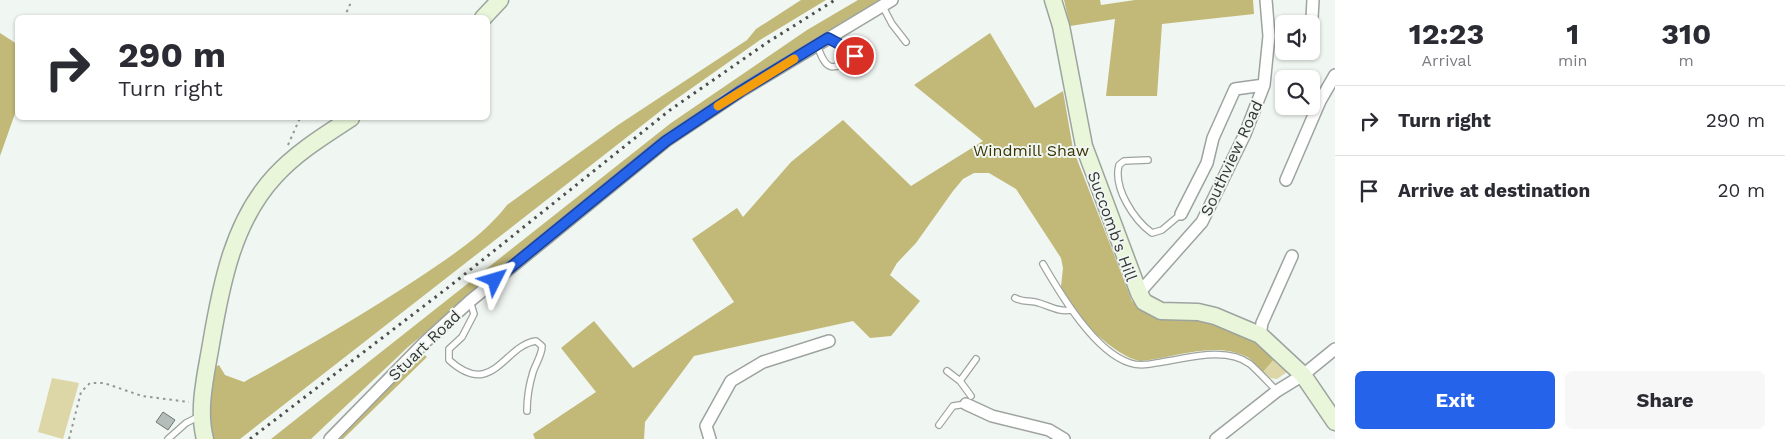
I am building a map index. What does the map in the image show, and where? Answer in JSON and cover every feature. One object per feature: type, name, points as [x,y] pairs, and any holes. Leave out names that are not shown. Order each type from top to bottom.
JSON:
[{"type":"street","points":[[486,15],[500,0]]},
{"type":"street","name":"Succomb's Hill","points":[[1053,0],[1061,26],[1084,146],[1138,293],[1144,302],[1161,311],[1198,312],[1215,316],[1260,335]]},
{"type":"street","name":"Southview Road","points":[[1138,293],[1202,222],[1245,134],[1264,85],[1269,36],[1266,0]]},
{"type":"street","points":[[1312,15],[1313,0]]},
{"type":"street","name":"Stuart Road","points":[[330,439],[424,343],[470,301],[666,141],[741,91],[887,2]]},
{"type":"street","points":[[1286,180],[1320,101],[1335,75]]},
{"type":"street","points":[[1181,214],[1207,164],[1213,138],[1235,89],[1264,85]]},
{"type":"street","points":[[205,439],[202,426],[202,412],[206,370],[221,287],[240,230],[261,194],[275,176],[315,141],[348,120]]},
{"type":"street","points":[[1292,256],[1262,323],[1260,335],[1302,375],[1335,422]]},
{"type":"street","points":[[710,439],[706,426],[731,381],[763,362],[829,341]]},
{"type":"street","points":[[1216,439],[1276,391],[1302,375],[1335,350]]},
{"type":"street","points":[[967,404],[1001,419],[1049,430],[1064,439]]},
{"type":"lane","points":[[887,2],[892,24],[906,42]]},
{"type":"lane","points":[[817,44],[823,62],[831,68],[836,68],[855,56],[854,52],[828,38]]},
{"type":"lane","points":[[1148,160],[1124,161],[1119,165],[1120,185],[1126,201],[1137,218],[1152,233],[1162,230],[1181,214]]},
{"type":"lane","points":[[1044,264],[1072,310],[1105,348],[1116,357],[1130,363],[1144,365],[1201,356],[1222,356],[1249,363],[1276,391]]},
{"type":"lane","points":[[1015,298],[1021,302],[1037,302],[1060,311],[1072,310]]},
{"type":"lane","points":[[470,301],[474,314],[462,337],[450,350],[449,360],[462,371],[484,373],[500,367],[528,342],[536,341],[542,346],[542,351],[534,370],[527,411]]},
{"type":"lane","points":[[960,381],[976,359]]},
{"type":"lane","points":[[939,425],[953,406],[967,404],[960,381],[947,371]]},
{"type":"lane","points":[[168,439],[202,412]]},
{"type":"path","points":[[345,15],[352,0]]},
{"type":"path","points":[[69,439],[81,392],[90,383],[104,383],[142,396],[191,402],[202,412]]},
{"type":"shaded area","points":[[1276,357],[1287,372],[1277,379],[1270,378],[1263,372]]},
{"type":"shaded area","points":[[52,378],[79,383],[63,439],[38,432]]},
{"type":"green space","points":[[801,0],[826,0],[760,40],[672,102],[240,439],[210,439],[208,422],[213,368],[219,365],[225,375],[244,382],[377,305],[455,253],[488,226],[507,205],[618,125],[747,40],[756,29]]},
{"type":"green space","points":[[858,0],[880,0],[722,95],[619,172],[408,347],[311,439],[271,439],[671,123],[807,30]]},
{"type":"green space","points":[[1064,0],[1100,0],[1101,5],[1135,0],[1253,0],[1254,14],[1162,24],[1157,96],[1106,96],[1115,19],[1070,26]]},
{"type":"green space","points":[[0,33],[15,43],[15,114],[0,156]]},
{"type":"green space","name":"Windmill Shaw","points":[[990,33],[1035,108],[1063,91],[1073,149],[1132,301],[1157,317],[1198,320],[1257,340],[1276,357],[1263,372],[1248,357],[1219,350],[1206,350],[1140,361],[1119,352],[1075,314],[1060,296],[1063,268],[1061,258],[1016,189],[989,173],[974,173],[963,179],[953,191],[916,243],[897,263],[890,275],[920,301],[891,336],[870,338],[853,321],[694,356],[645,422],[644,439],[535,439],[533,434],[596,392],[561,348],[594,321],[633,368],[734,302],[692,239],[737,208],[743,217],[791,162],[843,120],[911,186],[983,141],[914,85]]},
{"type":"green space","points":[[419,351],[427,357],[343,439],[326,439]]},
{"type":"building","points":[[163,412],[175,420],[168,430],[156,422]]},
{"type":"railway","points":[[250,439],[450,286],[670,110],[768,42],[835,0]]},
{"type":"slow traffic","points":[[718,106],[794,59]]},
{"type":"route","points":[[495,280],[666,141],[741,91],[828,38],[854,52],[855,56]]}]
